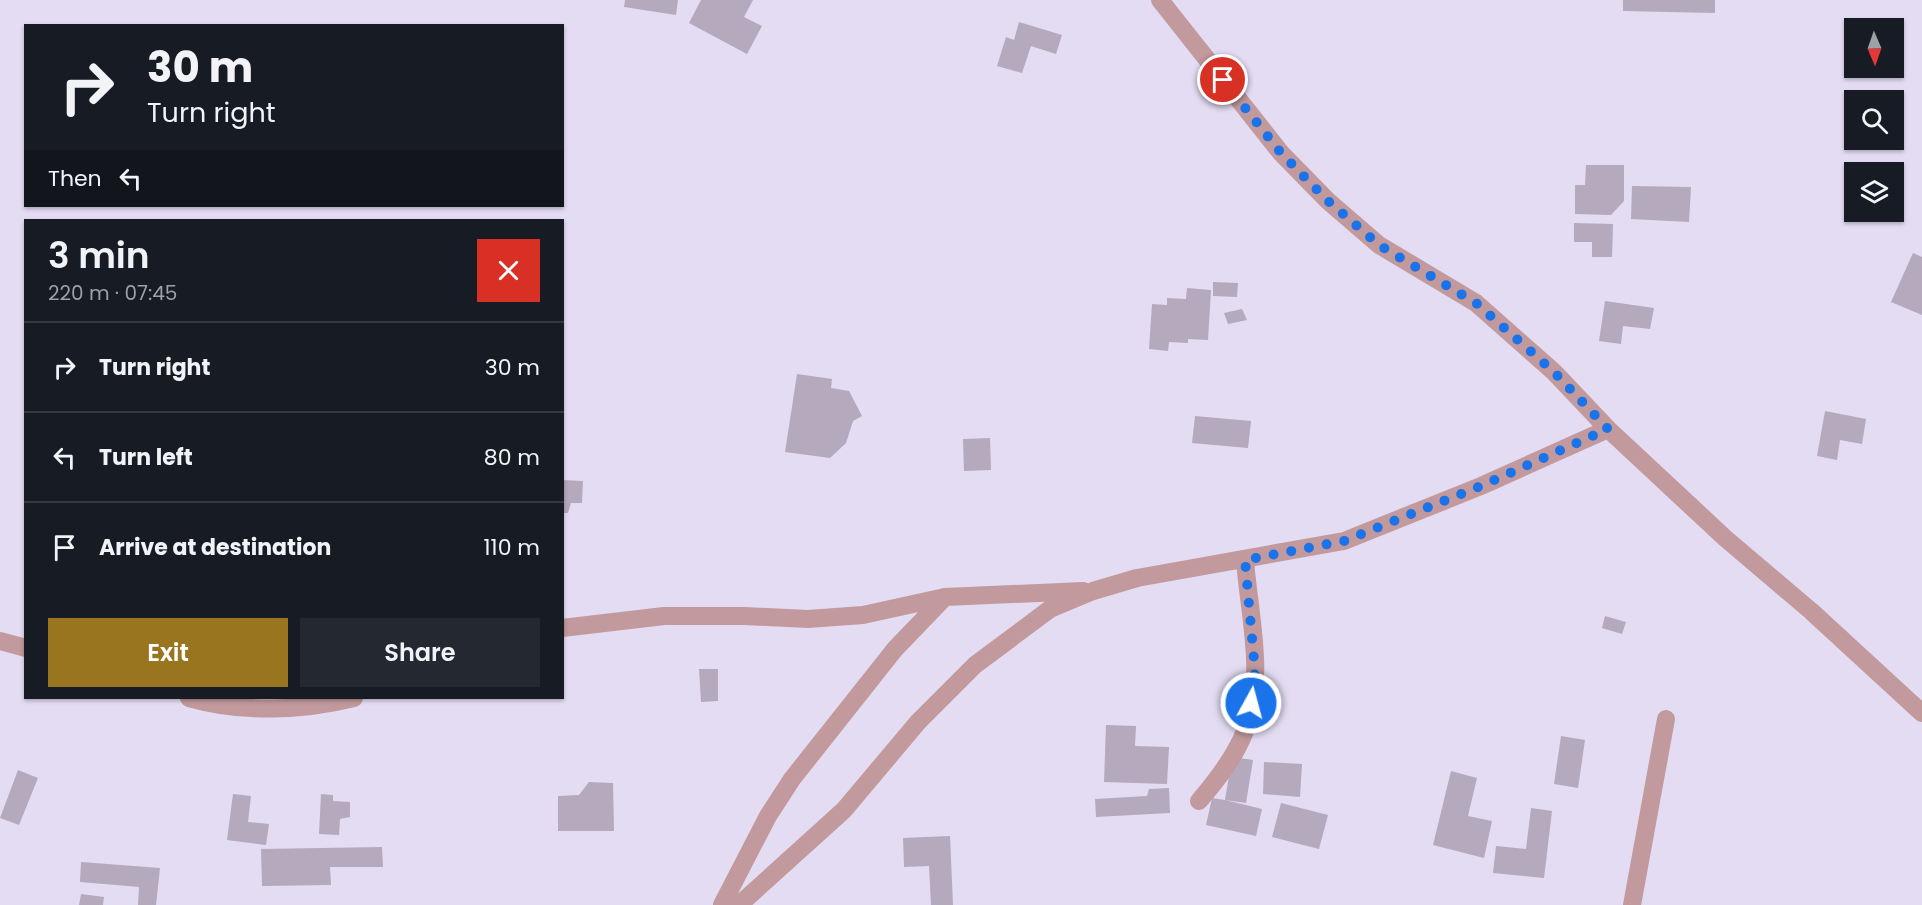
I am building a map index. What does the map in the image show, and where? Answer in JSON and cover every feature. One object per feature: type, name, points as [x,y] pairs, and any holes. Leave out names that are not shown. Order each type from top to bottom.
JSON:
[{"type":"street","points":[[1160,0],[1281,153],[1328,201],[1379,245],[1476,303],[1554,372],[1608,429],[1725,538],[1811,611],[1922,713]]},
{"type":"street","points":[[740,905],[844,810],[918,722],[975,665],[1050,609],[1093,591],[1137,578],[1344,541],[1481,486],[1608,429]]},
{"type":"street","points":[[1199,801],[1231,758],[1246,730],[1255,660],[1245,560]]},
{"type":"street","points":[[564,628],[664,616],[808,619],[863,615],[945,597],[1093,591]]},
{"type":"street","points":[[722,905],[768,816],[792,779],[895,649],[945,597]]},
{"type":"street","points":[[0,641],[24,647]]},
{"type":"street","points":[[196,699],[262,709],[329,704],[350,699]]},
{"type":"street","points":[[1632,905],[1666,719]]},
{"type":"building","points":[[625,0],[678,0],[676,15],[624,7]]},
{"type":"building","points":[[701,0],[753,0],[744,17],[762,26],[747,54],[689,23]]},
{"type":"building","points":[[1623,0],[1715,0],[1715,13],[1623,11]]},
{"type":"building","points":[[1019,22],[1062,35],[1056,54],[1031,46],[1022,73],[997,66],[1006,37],[1014,40]]},
{"type":"building","points":[[1586,165],[1624,165],[1624,201],[1611,215],[1575,214],[1575,185],[1585,185]]},
{"type":"building","points":[[1632,186],[1691,187],[1689,222],[1631,219]]},
{"type":"building","points":[[1574,223],[1613,224],[1612,257],[1592,257],[1592,242],[1574,242]]},
{"type":"building","points":[[1913,253],[1922,257],[1922,315],[1891,302]]},
{"type":"building","points":[[1213,282],[1238,283],[1237,297],[1213,296]]},
{"type":"building","points":[[1187,288],[1211,290],[1208,340],[1188,339],[1188,343],[1169,342],[1168,351],[1149,349],[1152,304],[1167,305],[1167,298],[1186,299]]},
{"type":"building","points":[[1605,301],[1654,308],[1650,329],[1623,326],[1621,344],[1599,341]]},
{"type":"building","points":[[1242,309],[1247,320],[1228,324],[1224,313]]},
{"type":"building","points":[[797,374],[832,379],[831,388],[849,391],[862,416],[853,421],[846,443],[830,458],[785,452]]},
{"type":"building","points":[[1825,411],[1866,419],[1862,444],[1840,440],[1837,460],[1817,456]]},
{"type":"building","points":[[1195,416],[1251,421],[1248,448],[1192,443]]},
{"type":"building","points":[[990,438],[991,470],[964,471],[963,439]]},
{"type":"building","points":[[564,480],[583,481],[582,503],[571,503],[568,513],[564,513]]},
{"type":"building","points":[[1605,616],[1626,622],[1622,634],[1602,628]]},
{"type":"building","points":[[699,669],[718,669],[718,701],[701,702]]},
{"type":"building","points":[[1106,725],[1136,726],[1135,746],[1169,747],[1167,784],[1104,782]]},
{"type":"building","points":[[1561,736],[1585,740],[1578,788],[1554,784]]},
{"type":"building","points":[[1232,757],[1253,760],[1246,803],[1225,800]]},
{"type":"building","points":[[1264,762],[1302,764],[1300,797],[1263,794]]},
{"type":"building","points":[[18,770],[38,778],[19,825],[0,818]]},
{"type":"building","points":[[1451,771],[1477,778],[1468,816],[1492,821],[1484,858],[1433,845]]},
{"type":"building","points":[[589,782],[613,783],[614,831],[558,831],[558,796],[579,795]]},
{"type":"building","points":[[1169,788],[1170,813],[1096,817],[1095,799],[1147,796],[1149,789]]},
{"type":"building","points":[[233,794],[251,796],[248,822],[269,824],[266,845],[227,840]]},
{"type":"building","points":[[321,794],[333,795],[333,801],[350,802],[350,817],[340,819],[339,835],[319,834]]},
{"type":"building","points":[[1212,798],[1262,809],[1256,836],[1206,825]]},
{"type":"building","points":[[1281,803],[1328,815],[1319,849],[1272,837]]},
{"type":"building","points":[[1531,808],[1552,811],[1544,878],[1493,873],[1496,846],[1526,849]]},
{"type":"building","points":[[950,836],[953,905],[931,905],[929,866],[904,867],[903,838]]},
{"type":"building","points":[[382,847],[383,867],[330,867],[331,885],[262,886],[261,849]]},
{"type":"building","points":[[81,862],[160,868],[156,905],[138,905],[139,887],[80,882]]},
{"type":"building","points":[[81,894],[104,897],[103,905],[79,905]]},
{"type":"route","points":[[1223,80],[1281,153],[1328,201],[1379,245],[1476,303],[1554,372],[1608,429],[1481,486],[1344,541],[1245,560],[1255,671],[1251,703]]}]
